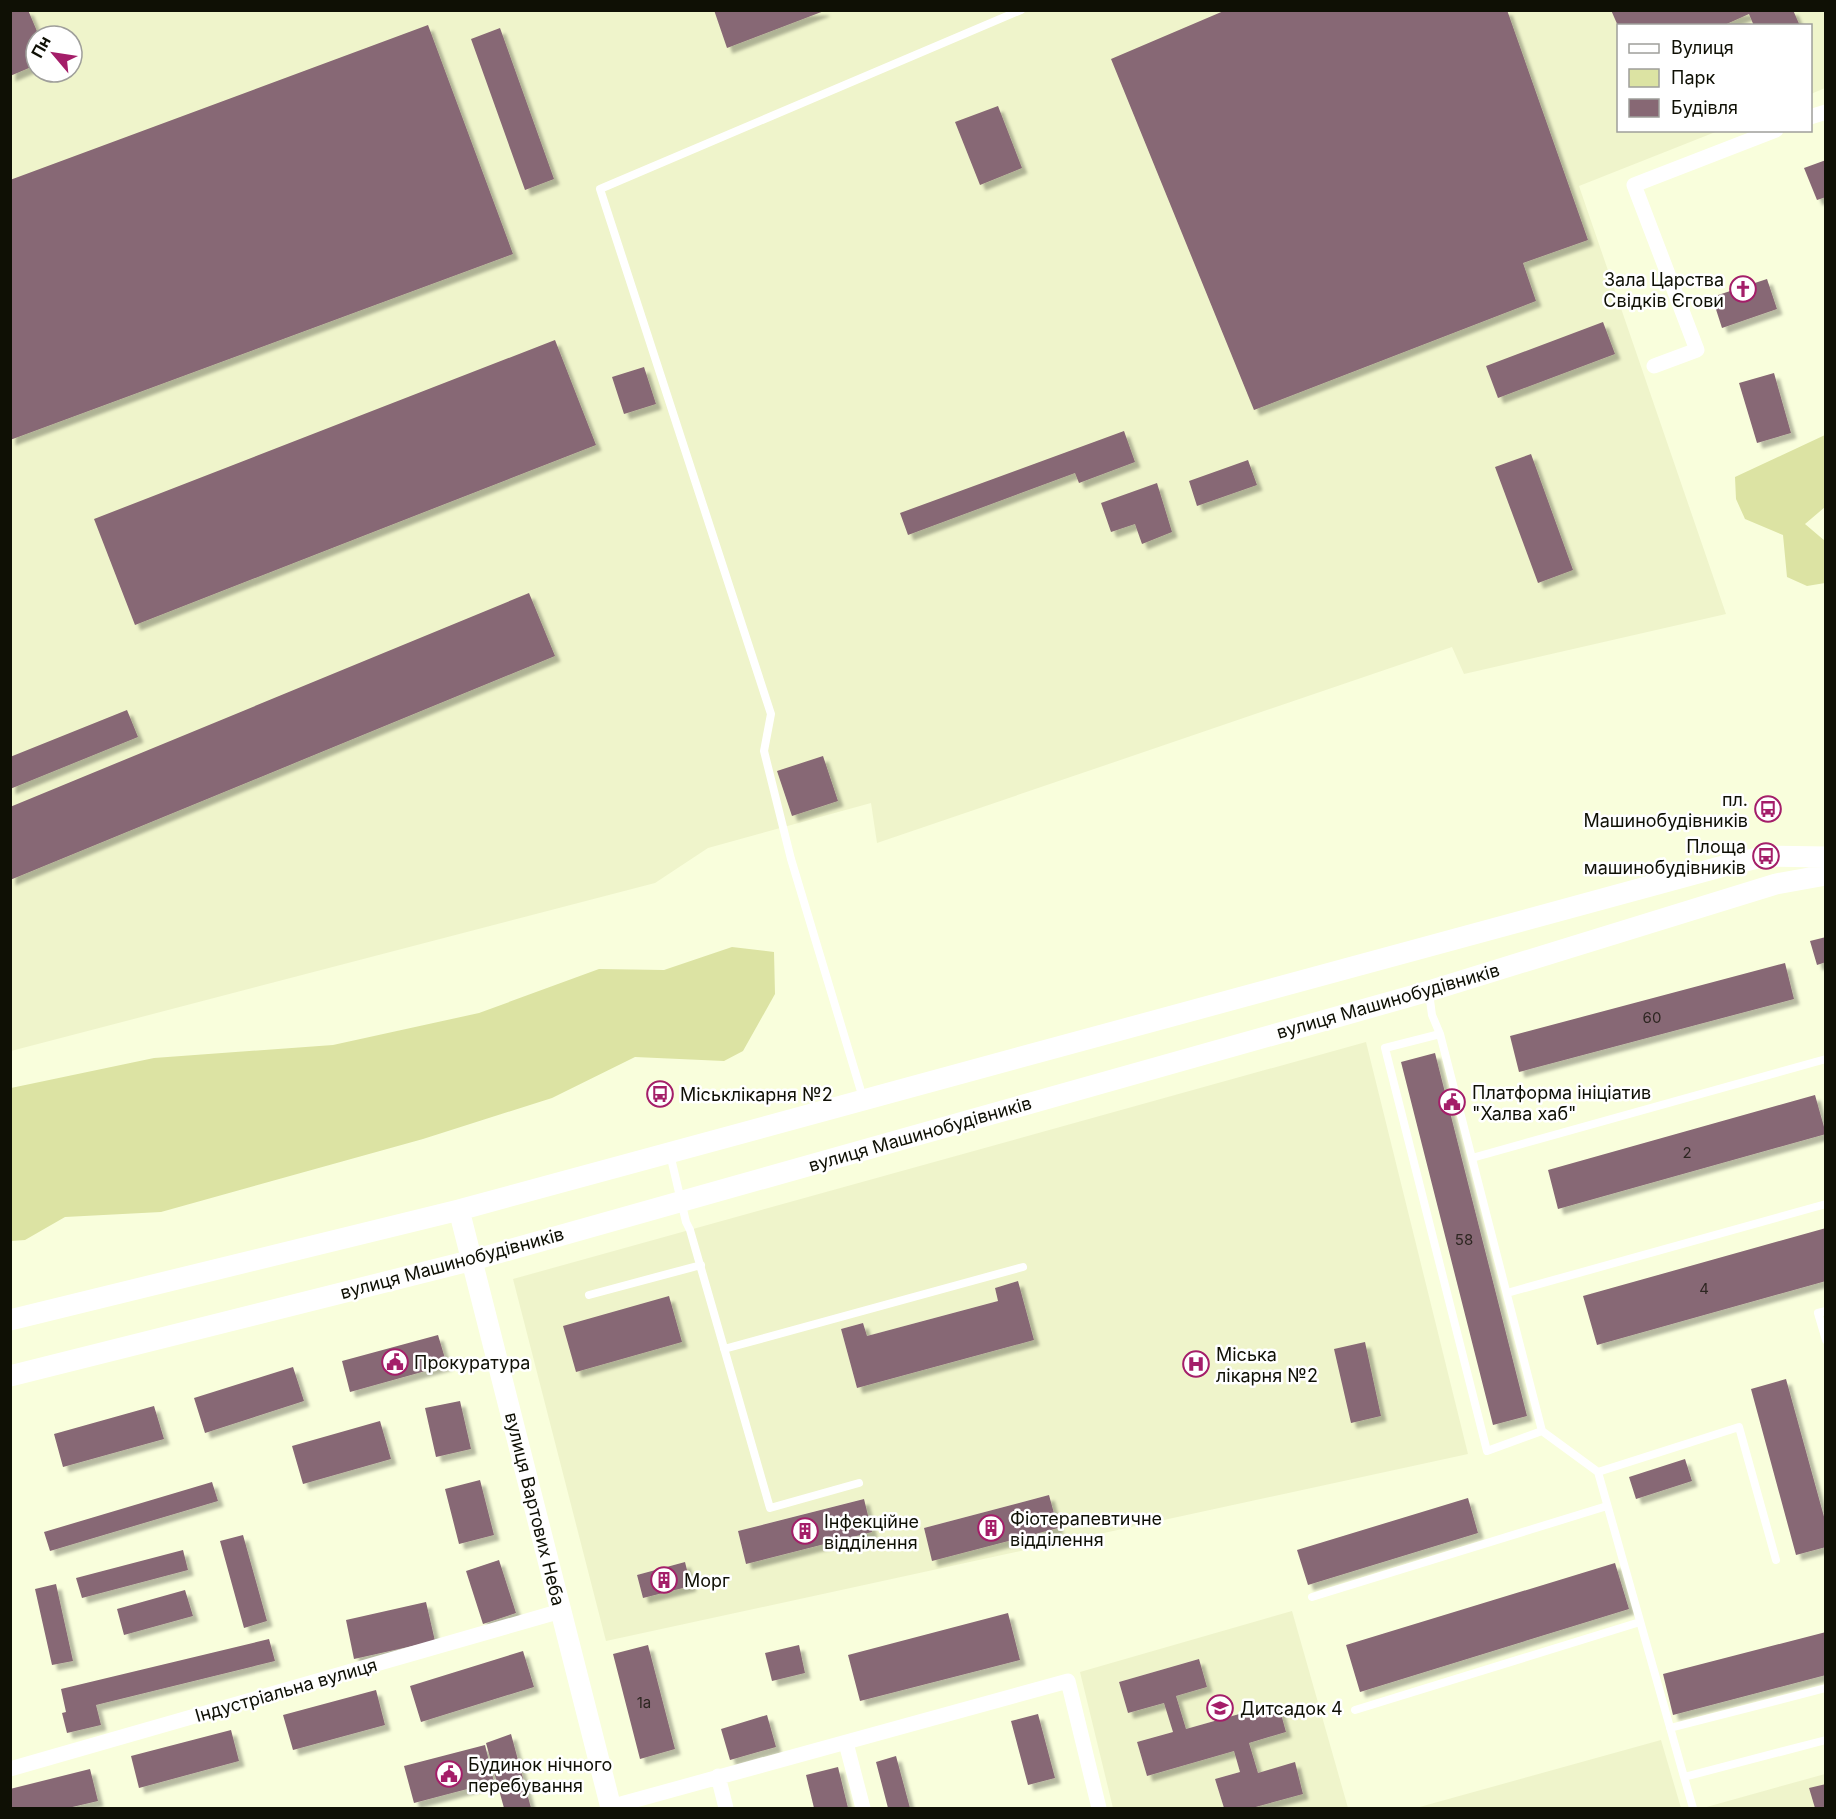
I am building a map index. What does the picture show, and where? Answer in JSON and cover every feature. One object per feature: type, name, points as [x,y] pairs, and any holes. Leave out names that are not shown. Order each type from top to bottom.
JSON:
[{"type":"street","points":[[1654,366],[1697,350],[1634,185],[1771,132]]},
{"type":"street","points":[[10,1320],[459,1210],[1766,855],[1826,856]]},
{"type":"street","name":"вулиця Машинобудівників","points":[[10,1376],[472,1260],[1429,991],[1776,884],[1826,875]]},
{"type":"street","name":"вулиця Вартових Неба","points":[[459,1210],[611,1808]]},
{"type":"street","name":"Індустріальна вулиця","points":[[10,1769],[561,1611]]},
{"type":"street","points":[[611,1808],[718,1776],[1068,1681],[1099,1809]]},
{"type":"street","points":[[846,1743],[863,1809]]},
{"type":"street","points":[[718,1776],[726,1809]]},
{"type":"lane","points":[[863,1100],[791,859],[765,751],[771,714],[600,189],[1021,10]]},
{"type":"lane","points":[[1429,991],[1432,1015],[1440,1034],[1542,1431],[1598,1472],[1693,1809]]},
{"type":"lane","points":[[1440,1034],[1385,1048],[1487,1451],[1542,1431]]},
{"type":"lane","points":[[1472,1158],[1826,1059]]},
{"type":"lane","points":[[669,1152],[686,1222],[701,1265],[770,1508],[858,1483]]},
{"type":"lane","points":[[1507,1293],[1826,1204]]},
{"type":"lane","points":[[589,1295],[701,1265]]},
{"type":"lane","points":[[724,1349],[1023,1267]]},
{"type":"lane","points":[[1826,1311],[1818,1313],[1826,1340]]},
{"type":"lane","points":[[1598,1472],[1739,1427],[1776,1560]]},
{"type":"lane","points":[[1312,1598],[1608,1506]]},
{"type":"lane","points":[[1355,1710],[1640,1622]]},
{"type":"lane","points":[[1670,1728],[1826,1688]]},
{"type":"lane","points":[[1684,1777],[1826,1740]]},
{"type":"shaded area","points":[[11,11],[1825,11],[1825,88],[1812,94],[1812,24],[1617,24],[1617,132],[1715,132],[1579,186],[1726,614],[1464,674],[1452,647],[877,843],[871,803],[708,848],[655,883],[11,1051]]},
{"type":"shaded area","name":"Міська лікарня №2","points":[[1366,1042],[1468,1454],[606,1641],[513,1279]],"holes":[[[1018,1281],[1034,1340],[857,1388],[841,1329],[863,1323],[867,1336],[998,1301],[995,1288]],[[1049,1495],[1058,1528],[932,1560],[924,1528]],[[863,1499],[872,1532],[746,1564],[738,1531]],[[685,1562],[691,1586],[643,1598],[637,1575]]]},
{"type":"shaded area","name":"Дитсадок 4","points":[[1292,1611],[1348,1808],[1252,1808],[1303,1793],[1295,1763],[1258,1773],[1249,1743],[1286,1732],[1278,1703],[1186,1729],[1176,1696],[1207,1687],[1199,1659],[1119,1682],[1128,1713],[1165,1703],[1173,1732],[1137,1742],[1147,1776],[1234,1751],[1240,1772],[1215,1779],[1224,1808],[1113,1808],[1080,1672]]},
{"type":"shaded area","points":[[1661,1740],[1681,1808],[1416,1808]]},
{"type":"shaded area","points":[[1825,1774],[1825,1808],[1703,1808]]},
{"type":"green space","points":[[1825,435],[1825,507],[1805,524],[1825,541],[1825,583],[1807,586],[1787,577],[1783,535],[1745,519],[1736,499],[1735,477]]},
{"type":"green space","points":[[732,947],[774,952],[775,994],[743,1051],[724,1061],[635,1057],[552,1098],[423,1139],[161,1212],[65,1217],[25,1240],[11,1241],[11,1088],[154,1058],[333,1045],[479,1013],[599,969],[664,970]]},
{"type":"building","points":[[10,10],[28,10],[34,24],[24,24],[24,70],[10,76]]},
{"type":"building","points":[[714,10],[824,10],[824,11],[727,48]]},
{"type":"building","points":[[1226,10],[1507,10],[1588,240],[1523,263],[1536,301],[1254,410],[1111,59]]},
{"type":"building","points":[[1611,10],[1793,10],[1799,24],[1753,24],[1749,14],[1726,24],[1617,24]]},
{"type":"building","points":[[428,25],[513,254],[10,440],[10,180]]},
{"type":"building","points":[[500,28],[554,179],[525,190],[471,39]]},
{"type":"building","points":[[998,106],[1022,168],[980,185],[955,122]]},
{"type":"building","points":[[1826,160],[1826,197],[1817,200],[1804,168]]},
{"type":"building","points":[[1767,279],[1777,309],[1722,328],[1712,297]]},
{"type":"building","points":[[1603,322],[1615,354],[1498,398],[1486,366]]},
{"type":"building","points":[[555,340],[596,445],[135,625],[94,519]]},
{"type":"building","points":[[644,367],[656,404],[624,414],[612,377]]},
{"type":"building","points":[[1774,373],[1791,433],[1757,443],[1739,383]]},
{"type":"building","points":[[1124,431],[1135,462],[1079,483],[1075,473],[908,535],[900,513]]},
{"type":"building","points":[[1531,454],[1573,570],[1538,583],[1495,467]]},
{"type":"building","points":[[1248,460],[1257,485],[1197,506],[1189,481]]},
{"type":"building","points":[[1157,483],[1172,532],[1142,544],[1135,524],[1111,532],[1101,503]]},
{"type":"building","points":[[529,593],[555,656],[10,880],[10,807]]},
{"type":"building","points":[[127,710],[138,737],[10,789],[10,757]]},
{"type":"building","points":[[823,756],[838,801],[792,816],[777,771]]},
{"type":"building","points":[[1826,937],[1826,962],[1817,965],[1810,941]]},
{"type":"building","points":[[1785,963],[1794,999],[1519,1072],[1510,1036]]},
{"type":"building","points":[[1435,1053],[1527,1416],[1493,1425],[1401,1062]]},
{"type":"building","points":[[1815,1095],[1826,1134],[1558,1209],[1548,1170]]},
{"type":"building","points":[[1826,1228],[1826,1281],[1597,1345],[1583,1296]]},
{"type":"building","points":[[1018,1281],[1034,1340],[857,1388],[841,1329],[863,1323],[867,1336],[998,1301],[995,1288]]},
{"type":"building","points":[[669,1296],[682,1342],[576,1372],[563,1326]]},
{"type":"building","points":[[438,1335],[447,1365],[350,1392],[342,1361]]},
{"type":"building","points":[[1365,1342],[1381,1416],[1351,1423],[1334,1349]]},
{"type":"building","points":[[293,1367],[304,1401],[205,1433],[194,1398]]},
{"type":"building","points":[[1786,1379],[1826,1524],[1826,1547],[1796,1555],[1751,1389]]},
{"type":"building","points":[[460,1401],[471,1449],[436,1457],[425,1408]]},
{"type":"building","points":[[154,1406],[164,1439],[63,1467],[54,1434]]},
{"type":"building","points":[[380,1421],[391,1459],[303,1484],[292,1446]]},
{"type":"building","points":[[1685,1459],[1692,1481],[1636,1499],[1629,1477]]},
{"type":"building","points":[[480,1480],[494,1535],[459,1544],[445,1489]]},
{"type":"building","points":[[212,1482],[218,1501],[50,1551],[44,1532]]},
{"type":"building","name":"Фіотерапевтичне відділення","points":[[1049,1495],[1058,1528],[932,1561],[924,1528]]},
{"type":"building","points":[[1468,1498],[1478,1533],[1308,1585],[1297,1550]]},
{"type":"building","name":"Інфекційне відділення","points":[[864,1499],[872,1532],[746,1564],[738,1531]]},
{"type":"building","points":[[243,1535],[267,1621],[244,1628],[220,1541]]},
{"type":"building","points":[[183,1550],[188,1570],[82,1598],[76,1578]]},
{"type":"building","points":[[499,1560],[516,1613],[483,1624],[466,1571]]},
{"type":"building","name":"Морг","points":[[685,1562],[691,1586],[643,1598],[637,1575]]},
{"type":"building","points":[[1615,1563],[1629,1609],[1360,1692],[1346,1645]]},
{"type":"building","points":[[56,1584],[73,1661],[52,1665],[35,1589]]},
{"type":"building","points":[[185,1590],[193,1616],[124,1635],[117,1609]]},
{"type":"building","points":[[426,1602],[435,1641],[354,1659],[346,1620]]},
{"type":"building","points":[[1008,1613],[1020,1660],[860,1701],[848,1655]]},
{"type":"building","points":[[1826,1632],[1826,1675],[1673,1715],[1663,1674]]},
{"type":"building","points":[[269,1639],[275,1661],[96,1705],[101,1725],[67,1733],[62,1713],[66,1712],[61,1689]]},
{"type":"building","points":[[648,1645],[675,1749],[640,1759],[613,1654]]},
{"type":"building","points":[[799,1645],[805,1673],[772,1681],[765,1653]]},
{"type":"building","points":[[523,1651],[534,1687],[421,1722],[410,1686]]},
{"type":"building","points":[[1199,1659],[1207,1687],[1176,1696],[1186,1729],[1278,1703],[1286,1732],[1249,1743],[1258,1773],[1295,1762],[1303,1794],[1252,1808],[1224,1808],[1215,1779],[1240,1772],[1234,1751],[1147,1776],[1137,1742],[1173,1732],[1164,1703],[1128,1713],[1119,1682]]},
{"type":"building","points":[[376,1690],[385,1725],[293,1750],[283,1715]]},
{"type":"building","points":[[1038,1714],[1055,1778],[1028,1785],[1011,1721]]},
{"type":"building","points":[[767,1715],[776,1747],[730,1760],[721,1729]]},
{"type":"building","points":[[231,1730],[239,1761],[139,1788],[131,1756]]},
{"type":"building","points":[[511,1734],[531,1808],[504,1808],[486,1743]]},
{"type":"building","name":"Будинок нічного перебування","points":[[485,1745],[494,1782],[414,1803],[404,1766]]},
{"type":"building","points":[[896,1756],[910,1808],[888,1808],[876,1762]]},
{"type":"building","points":[[838,1767],[848,1808],[814,1808],[806,1775]]},
{"type":"building","points":[[90,1769],[98,1801],[68,1808],[10,1808],[10,1789]]},
{"type":"building","points":[[1826,1784],[1826,1808],[1815,1808],[1809,1788]]},
{"type":"place","name":"Зала Царства Свідків Єгови","points":[[1743,289]]},
{"type":"place","name":"пл. Машинобудівників","points":[[1768,809]]},
{"type":"place","name":"Площа машинобудівників","points":[[1766,856]]},
{"type":"place","name":"Міськлікарня №2","points":[[660,1094]]},
{"type":"place","name":"Платформа ініціатив \"Халва хаб\"","points":[[1452,1102]]},
{"type":"place","name":"Прокуратура","points":[[395,1362]]},
{"type":"place","name":"Міська лікарня №2","points":[[1196,1364]]},
{"type":"place","name":"Фіотерапевтичне відділення","points":[[991,1528]]},
{"type":"place","name":"Інфекційне відділення","points":[[805,1531]]},
{"type":"place","name":"Морг","points":[[664,1580]]},
{"type":"place","name":"Дитсадок 4","points":[[1220,1708]]},
{"type":"place","name":"Будинок нічного перебування","points":[[449,1774]]}]
